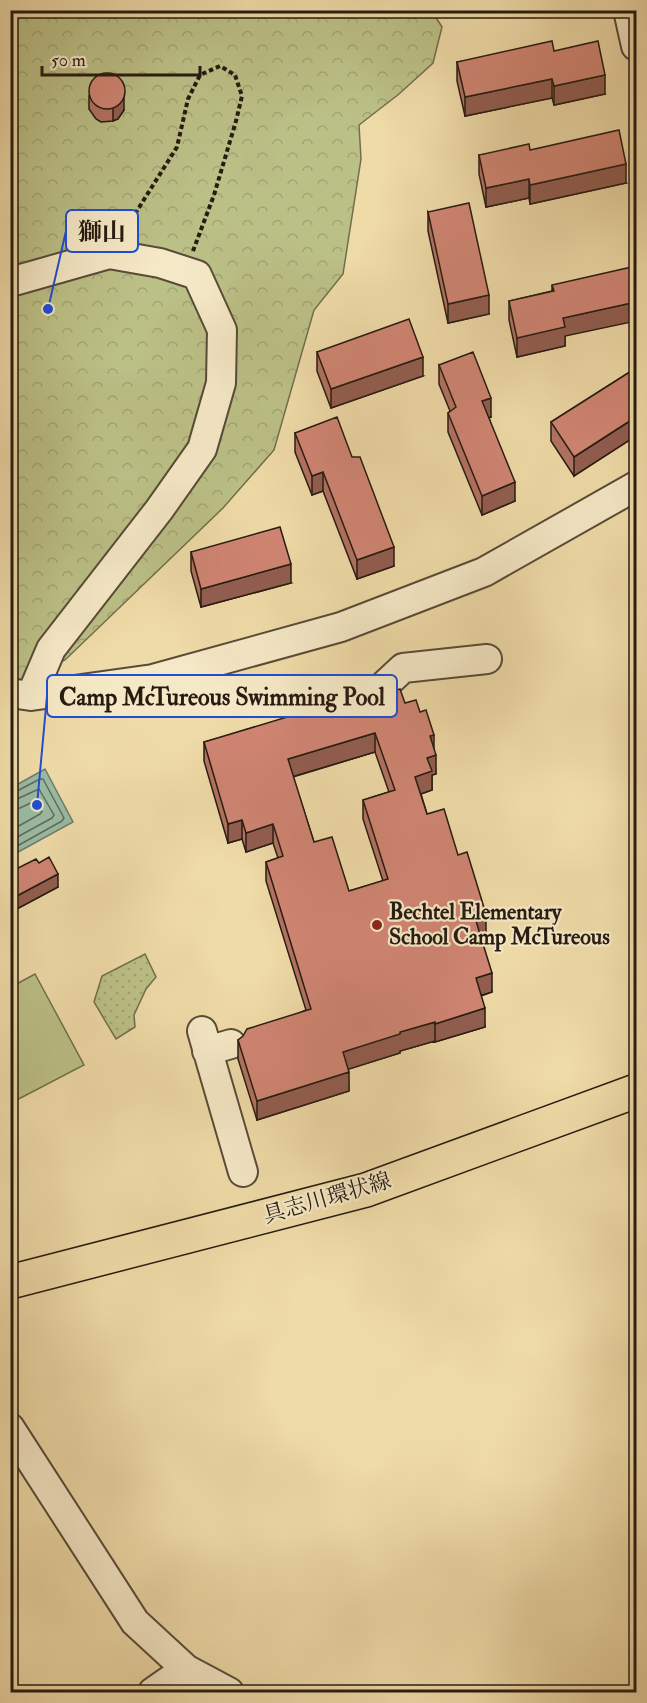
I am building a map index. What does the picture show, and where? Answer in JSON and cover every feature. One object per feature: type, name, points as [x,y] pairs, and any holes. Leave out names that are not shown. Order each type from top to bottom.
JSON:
[{"type":"main road","name":"具志川環状線","points":[[10,1282],[366,1190],[636,1091]]},
{"type":"street","points":[[628,10],[636,46]]},
{"type":"street","points":[[14,280],[109,254],[160,263],[197,275],[222,330],[221,383],[202,449],[159,510],[51,649],[21,694]]},
{"type":"street","points":[[21,694],[153,679],[341,627],[484,572],[636,486]]},
{"type":"street","points":[[375,694],[403,668],[487,659]]},
{"type":"street","points":[[213,1042],[243,1172]]},
{"type":"street","points":[[10,1428],[135,1622],[186,1669],[229,1692]]},
{"type":"street","points":[[153,1692],[186,1669]]},
{"type":"path","points":[[109,254],[177,147],[188,99],[200,75],[220,66],[235,75],[242,96],[214,195],[185,271]]},
{"type":"green space","points":[[11,11],[432,11],[442,27],[433,63],[399,94],[359,125],[361,159],[343,274],[314,310],[274,450],[223,508],[65,660],[21,682],[11,680]]},
{"type":"green space","points":[[145,954],[156,977],[146,989],[134,1015],[135,1027],[116,1039],[94,1002],[102,976]]},
{"type":"green space","points":[[35,974],[84,1065],[11,1103],[11,987]]},
{"type":"water","points":[[45,769],[73,822],[11,856],[11,788]]},
{"type":"building","points":[[552,41],[554,51],[598,41],[605,75],[554,86],[552,79],[465,97],[457,62]]},
{"type":"building","points":[[107,73],[119,79],[125,91],[119,103],[107,109],[95,103],[89,91],[95,79]]},
{"type":"building","points":[[619,130],[626,164],[530,185],[529,179],[486,188],[479,155],[529,144],[530,150]]},
{"type":"building","points":[[469,203],[489,295],[448,304],[428,212]]},
{"type":"building","points":[[636,266],[636,302],[563,318],[565,327],[517,338],[509,301],[554,291],[552,285]]},
{"type":"building","points":[[409,319],[423,357],[331,389],[317,352]]},
{"type":"building","points":[[473,352],[491,398],[482,401],[515,482],[482,496],[448,413],[456,407],[439,365]]},
{"type":"building","points":[[636,368],[636,417],[574,457],[551,422]]},
{"type":"building","points":[[337,417],[352,457],[360,457],[394,547],[357,560],[323,472],[312,476],[295,433]]},
{"type":"building","points":[[280,527],[291,564],[201,589],[191,552]]},
{"type":"building","points":[[400,689],[405,703],[416,700],[420,712],[426,710],[434,735],[430,736],[436,755],[427,758],[432,771],[415,777],[427,814],[444,809],[458,855],[467,852],[486,914],[476,921],[492,973],[476,978],[485,1008],[435,1024],[435,1022],[400,1032],[400,1034],[343,1052],[349,1072],[257,1101],[238,1040],[247,1029],[311,1009],[266,862],[283,856],[273,824],[246,833],[242,820],[228,824],[204,742],[337,702],[338,707],[348,704],[349,707]],"holes":[[[375,733],[395,790],[363,800],[388,879],[349,891],[332,837],[314,842],[288,759]]]},
{"type":"building","points":[[49,857],[58,874],[13,898],[10,894],[10,878],[13,877],[10,872],[36,859],[39,863]]},
{"type":"place","name":"獅山","points":[[48,309]]},
{"type":"place","name":"Camp McTureous Swimming Pool","points":[[37,805]]},
{"type":"place","name":"Bechtel Elementary School Camp McTureous","points":[[377,925]]}]
